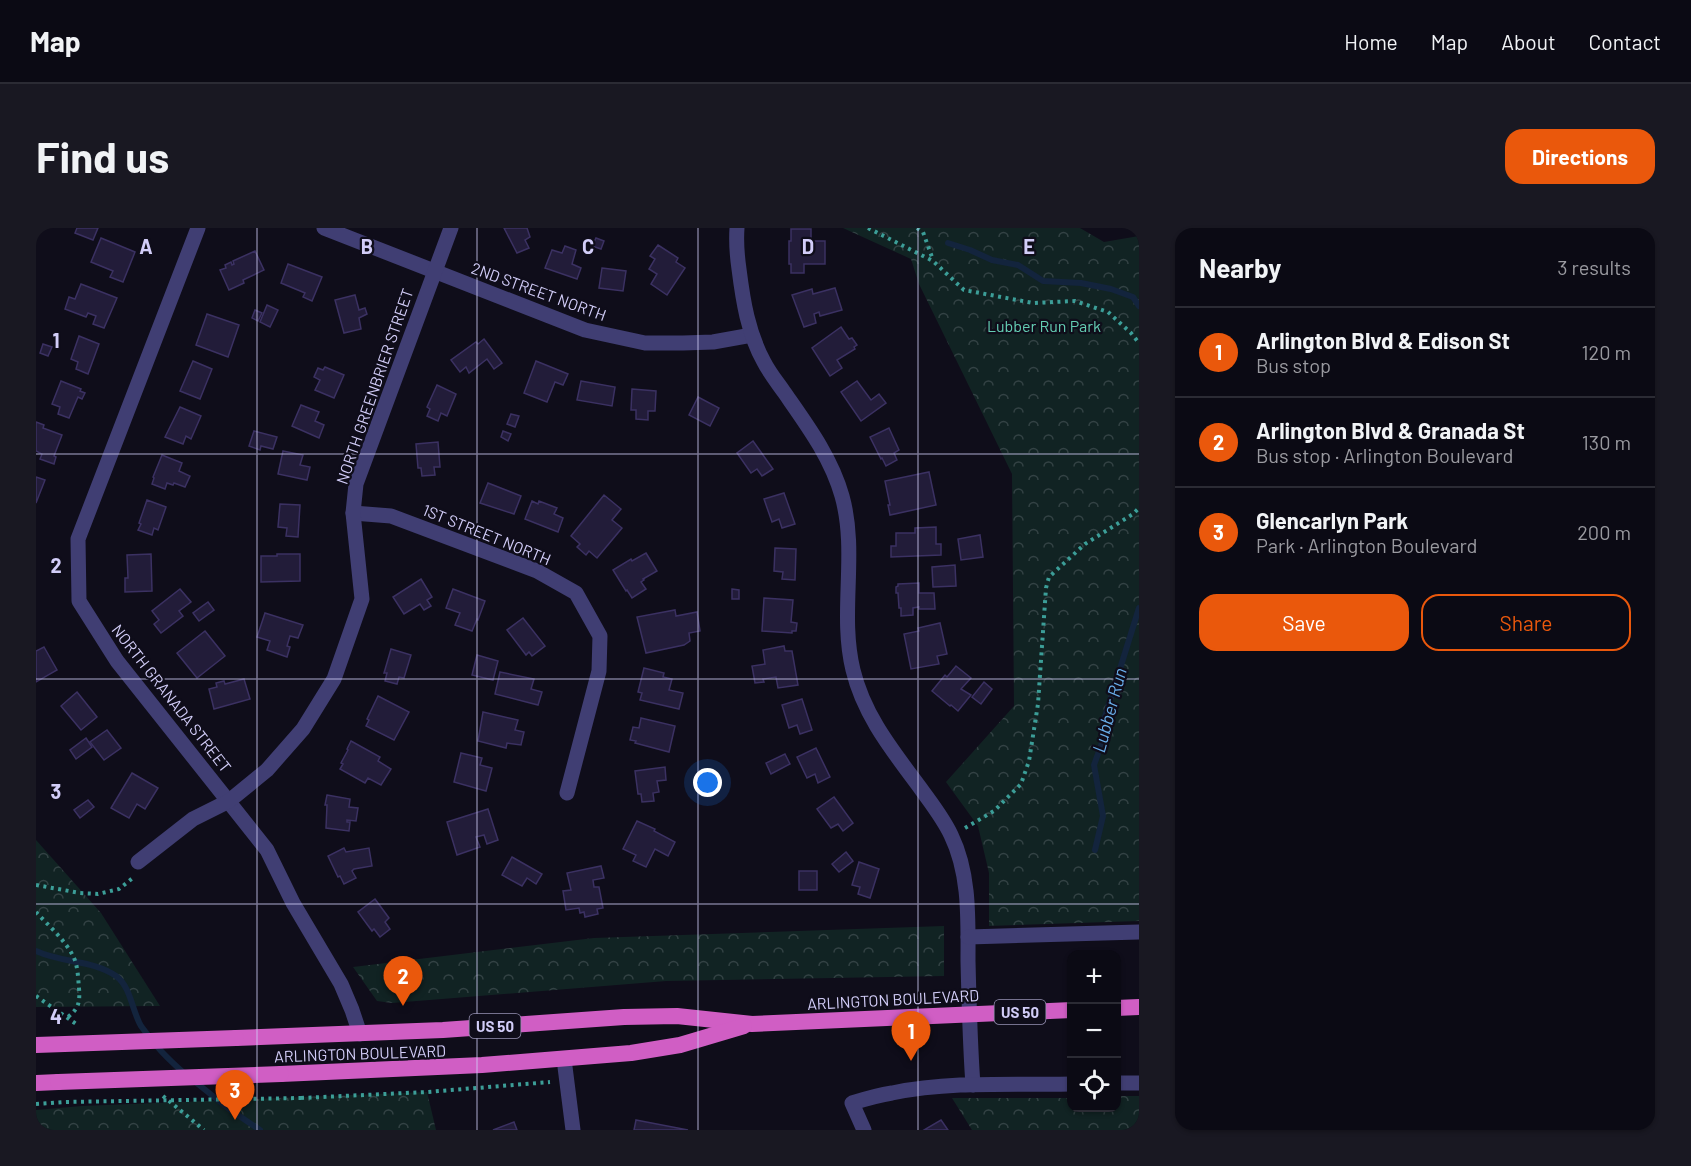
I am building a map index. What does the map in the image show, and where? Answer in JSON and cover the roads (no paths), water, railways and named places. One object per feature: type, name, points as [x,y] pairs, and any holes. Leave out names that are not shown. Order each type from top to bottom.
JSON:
[{"type":"highway","points":[[1121,1008],[1139,1007]]},
{"type":"highway","name":"ARLINGTON BOULEVARD","points":[[36,1045],[360,1034],[624,1017],[677,1016],[752,1024],[1067,1010]]},
{"type":"highway","name":"ARLINGTON BOULEVARD","points":[[36,1083],[482,1065],[564,1059],[631,1053],[680,1045],[752,1024]]},
{"type":"street","name":"NORTH GRANADA STREET","points":[[198,228],[78,539],[79,601],[117,660],[267,850],[293,903],[341,984],[360,1034]]},
{"type":"street","name":"2ND STREET NORTH","points":[[324,228],[585,330],[645,343],[722,341],[752,335]]},
{"type":"street","name":"NORTH GREENBRIER STREET","points":[[138,862],[193,819],[229,801],[267,770],[303,729],[334,679],[362,599],[353,513],[356,484],[451,228]]},
{"type":"street","points":[[737,228],[736,240],[743,303],[752,335],[764,363],[816,439],[832,469],[842,498],[848,540],[848,647],[861,697],[873,723],[935,808],[951,835],[963,868],[966,892],[973,1085]]},
{"type":"street","name":"1ST STREET NORTH","points":[[353,513],[391,516],[537,571],[576,593],[600,636],[599,659],[598,671],[567,793]]},
{"type":"street","points":[[968,937],[1139,932]]},
{"type":"street","points":[[564,1059],[573,1130]]},
{"type":"street","points":[[1121,1083],[1139,1083]]},
{"type":"street","points":[[864,1130],[852,1103],[906,1090],[973,1085],[1067,1084]]},
{"type":"waterway","points":[[948,243],[992,260],[1018,265],[1043,281],[1081,283],[1111,289],[1133,297],[1139,306]]},
{"type":"waterway","name":"Lubber Run","points":[[1095,850],[1103,816],[1094,765],[1103,740],[1104,720],[1139,608]]},
{"type":"waterway","points":[[36,951],[98,967],[116,976],[125,986],[141,1026],[151,1040],[185,1074]]},
{"type":"waterway","points":[[193,1080],[260,1130]]},
{"type":"place","name":"Arlington Blvd & Granada St","points":[[403,1006]]},
{"type":"place","name":"Arlington Blvd & Edison St","points":[[911,1061]]},
{"type":"place","name":"Glencarlyn Park","points":[[235,1120]]},
{"type":"park label","name":"Lubber Run Park","points":[[1044,325]]}]
